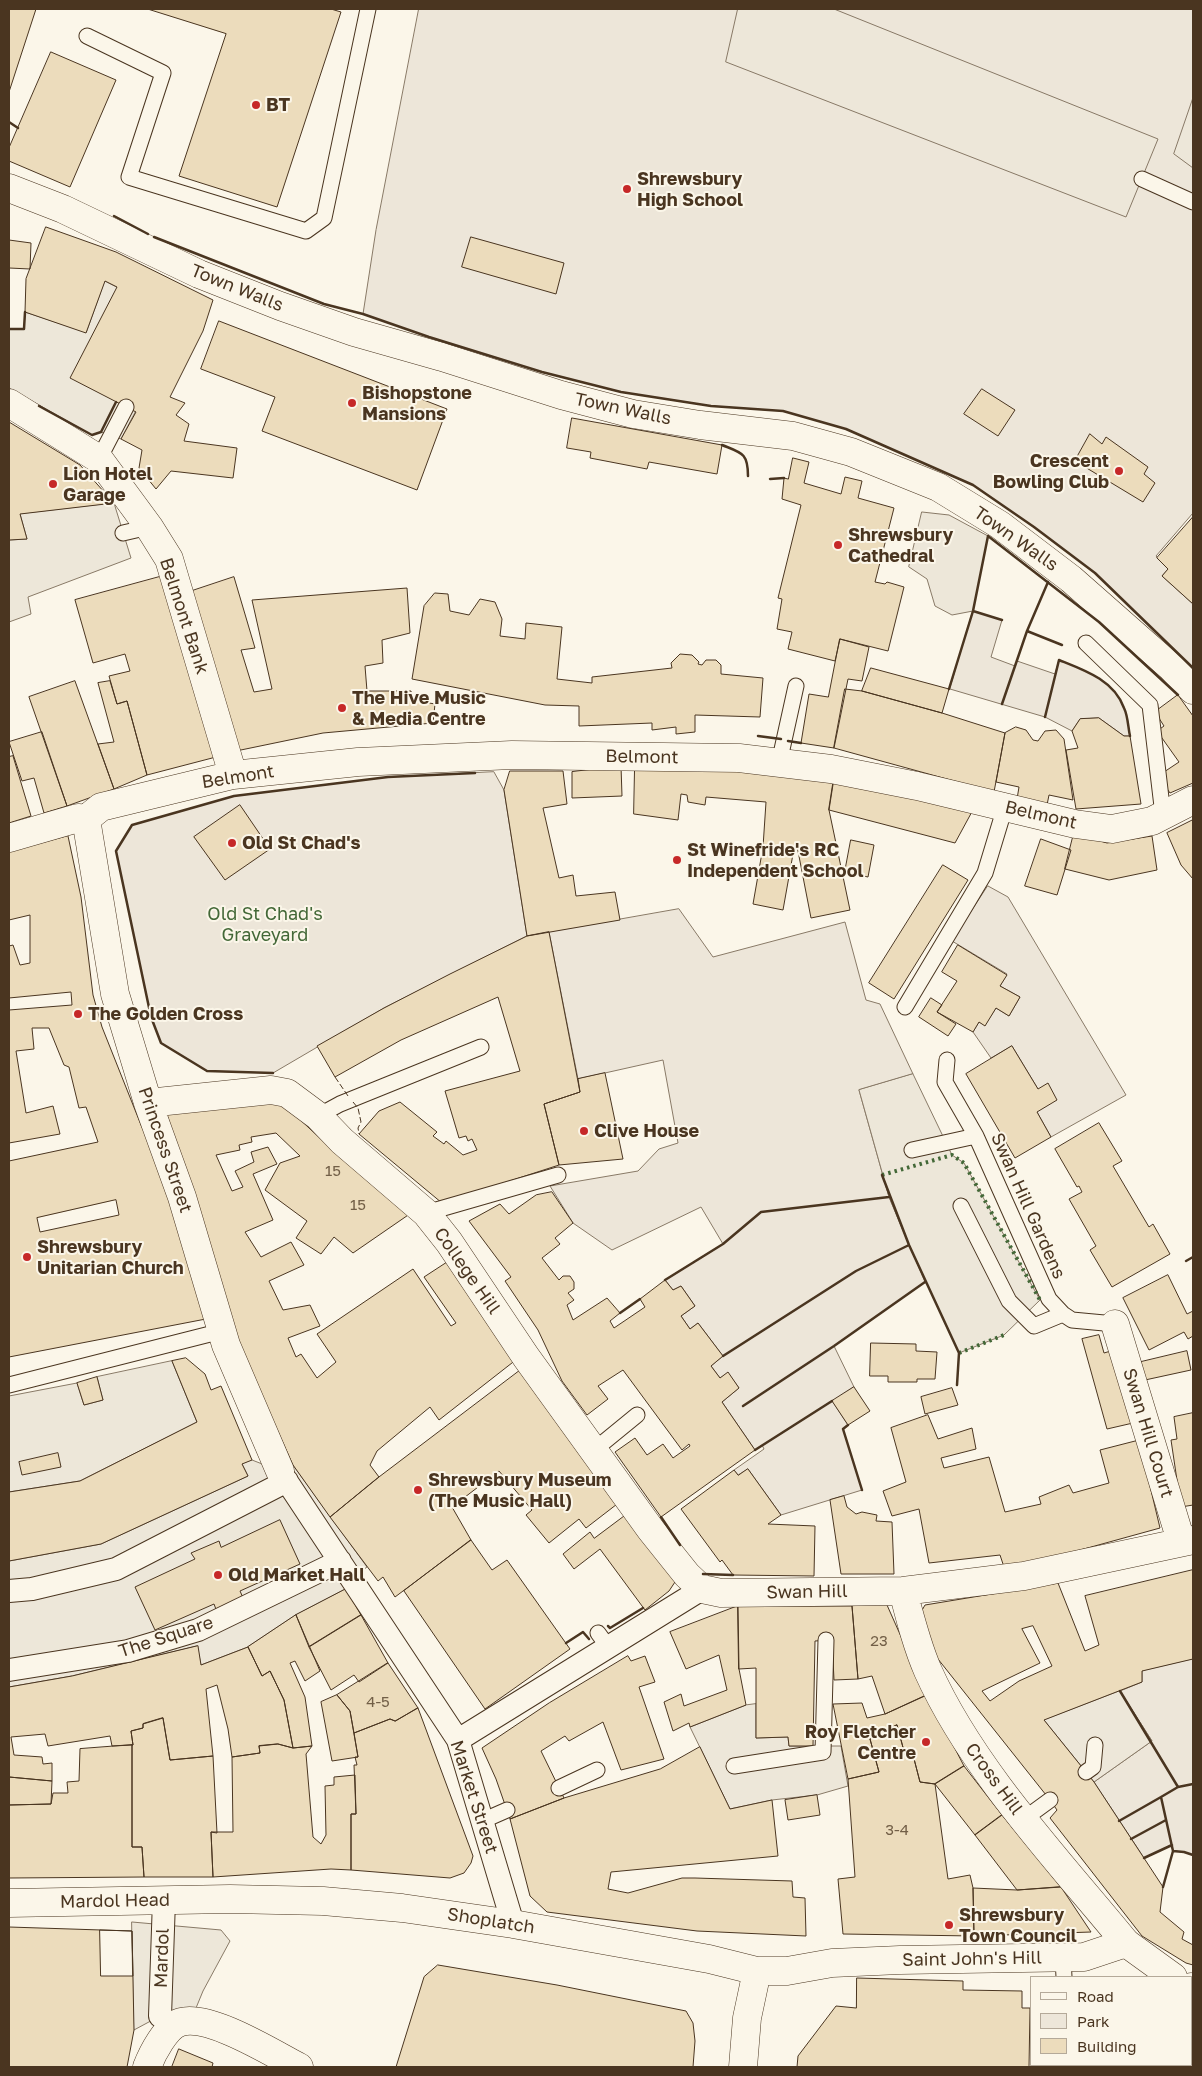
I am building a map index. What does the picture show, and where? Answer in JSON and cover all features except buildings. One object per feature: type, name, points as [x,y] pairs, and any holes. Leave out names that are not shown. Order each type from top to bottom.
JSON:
[{"type":"street","name":"Town Walls","points":[[9,188],[63,209],[200,274],[280,306],[354,332],[442,357],[561,395],[633,414],[700,425],[793,436],[852,452],[938,487],[971,517],[1000,525],[1071,579],[1172,668],[1193,690]]},
{"type":"street","name":"Belmont Bank","points":[[9,403],[99,459],[149,527],[169,559],[233,775]]},
{"type":"street","name":"Belmont","points":[[86,819],[101,807],[233,775],[358,762],[512,755],[740,758],[831,770],[916,786],[1075,824],[1112,829],[1152,821],[1193,800]]},
{"type":"street","points":[[9,838],[78,818],[86,819]]},
{"type":"street","name":"Princess Street","points":[[86,819],[115,994],[148,1103],[182,1197],[222,1331],[284,1476]]},
{"type":"street","name":"College Hill","points":[[148,1103],[271,1090],[287,1093],[318,1116],[342,1141],[426,1213],[449,1242],[593,1451],[687,1576],[702,1589]]},
{"type":"street","name":"Swan Hill Court","points":[[1115,1324],[1187,1540]]},
{"type":"street","points":[[9,1591],[32,1589],[116,1569],[284,1476],[346,1569]]},
{"type":"street","name":"Swan Hill","points":[[702,1589],[721,1593],[828,1599],[1024,1576],[1187,1540]]},
{"type":"street","name":"The Square","points":[[9,1670],[128,1651],[198,1630],[346,1569]]},
{"type":"street","name":"Market Street","points":[[346,1569],[458,1740],[513,1924]]},
{"type":"street","points":[[458,1740],[603,1640],[702,1589]]},
{"type":"street","name":"Cross Hill","points":[[903,1591],[928,1670],[966,1740],[1024,1819],[1126,1943]]},
{"type":"street","name":"Shoplatch","points":[[221,1899],[323,1901],[402,1908],[513,1924],[709,1959],[757,1971]]},
{"type":"street","name":"Mardol Head","points":[[9,1902],[221,1899]]},
{"type":"street","name":"Mardol","points":[[148,2067],[162,2025],[164,1900]]},
{"type":"street","points":[[1126,1943],[1172,1976]]},
{"type":"street","name":"Saint John's Hill","points":[[757,1971],[788,1971],[832,1963],[880,1960],[1064,1968],[1084,1957],[1126,1943]]},
{"type":"street","points":[[743,2067],[747,2018],[757,1971]]},
{"type":"street","points":[[162,2025],[196,2020],[223,2028],[299,2067]]},
{"type":"lane","points":[[87,36],[163,73],[129,177],[306,231],[324,218],[368,9]]},
{"type":"lane","points":[[1142,179],[1192,198]]},
{"type":"lane","points":[[99,459],[126,407]]},
{"type":"lane","points":[[123,533],[149,527]]},
{"type":"lane","points":[[1086,643],[1150,704],[1163,816]]},
{"type":"lane","points":[[779,763],[796,686]]},
{"type":"lane","points":[[905,1007],[985,873],[1005,807]]},
{"type":"lane","points":[[318,1116],[340,1104],[481,1048]]},
{"type":"lane","name":"Swan Hill Gardens","points":[[947,1060],[945,1082],[976,1136],[1049,1299],[1063,1314]]},
{"type":"lane","points":[[912,1150],[976,1136]]},
{"type":"lane","points":[[426,1213],[558,1175]]},
{"type":"lane","points":[[961,1206],[1009,1300],[1034,1326],[1063,1314],[1072,1320],[1115,1324]]},
{"type":"lane","points":[[9,1385],[222,1331]]},
{"type":"lane","points":[[593,1451],[637,1415]]},
{"type":"lane","points":[[734,1766],[823,1752],[826,1640]]},
{"type":"lane","points":[[1086,1772],[1093,1767],[1095,1745]]},
{"type":"lane","points":[[559,1788],[597,1770]]},
{"type":"lane","points":[[1024,1819],[1050,1800]]},
{"type":"lane","points":[[482,1821],[507,1810]]},
{"type":"green space","points":[[419,9],[1193,9],[1193,513],[1156,556],[1168,569],[1162,576],[1193,604],[1193,668],[1095,573],[1034,527],[973,485],[846,429],[783,411],[711,406],[621,392],[542,372],[429,337],[363,314],[376,230]]},
{"type":"green space","points":[[973,611],[1002,620],[991,657],[1015,666],[1017,661],[1055,674],[1059,660],[1088,672],[1106,683],[1119,698],[1124,708],[1130,736],[1124,736],[1099,718],[1080,719],[1072,731],[1045,717],[950,689]]},
{"type":"green space","name":"Old St Chad's Graveyard","points":[[494,772],[504,790],[527,936],[384,1008],[273,1073],[207,1071],[161,1043],[151,1017],[116,851],[132,825],[234,796],[388,777]]},
{"type":"green space","points":[[988,886],[1008,897],[1126,1095],[1051,1137],[1037,1112],[1038,1089],[1012,1046],[991,1058],[973,1032],[979,1022],[985,1025],[996,1008],[1009,1016],[1020,997],[1000,986],[1007,974],[952,941]]},
{"type":"green space","points":[[679,909],[713,957],[845,922],[866,1000],[880,1004],[913,1074],[859,1090],[889,1197],[925,1282],[834,1346],[854,1387],[833,1402],[848,1425],[843,1429],[862,1490],[781,1515],[748,1469],[738,1475],[734,1470],[764,1449],[762,1445],[755,1450],[722,1402],[739,1388],[728,1373],[720,1378],[711,1366],[723,1356],[698,1323],[690,1329],[681,1316],[695,1306],[681,1286],[673,1290],[665,1280],[723,1244],[701,1207],[612,1250],[573,1223],[550,1186],[638,1171],[659,1149],[678,1143],[663,1060],[578,1079],[549,932]]},
{"type":"green space","points":[[1193,1659],[1193,1855],[1173,1851],[1171,1845],[1144,1858],[1094,1782],[1152,1741],[1120,1691],[1142,1682],[1142,1671]]},
{"type":"shaded area","points":[[738,9],[834,9],[1158,139],[1126,217],[726,62]]},
{"type":"shaded area","points":[[1193,98],[1193,168],[1174,154]]},
{"type":"shaded area","points":[[105,281],[183,321],[121,439],[101,432],[92,435],[9,388],[9,329],[24,329],[25,312],[86,332]]},
{"type":"shaded area","points":[[114,503],[131,558],[28,597],[31,614],[9,622],[9,540],[27,539],[20,514]]},
{"type":"shaded area","points":[[922,512],[949,515],[988,536],[973,611],[952,615],[935,606],[927,579],[909,567]]},
{"type":"shaded area","points":[[913,1074],[952,1155],[964,1163],[1040,1300],[1004,1335],[959,1353],[889,1197],[859,1090]]},
{"type":"shaded area","points":[[172,1361],[197,1422],[80,1481],[9,1492],[9,1396],[77,1383],[84,1405],[103,1400],[97,1377]]},
{"type":"shaded area","points":[[252,1460],[280,1471],[293,1465],[367,1567],[352,1578],[346,1589],[296,1615],[248,1647],[201,1665],[197,1646],[72,1676],[9,1687],[9,1561],[101,1544],[248,1476],[242,1464]]},
{"type":"shaded area","points":[[1120,1691],[1152,1741],[1094,1782],[1044,1720]]},
{"type":"shaded area","points":[[756,1704],[756,1738],[788,1737],[789,1746],[841,1746],[848,1786],[817,1795],[772,1800],[730,1809],[690,1727],[746,1705]]},
{"type":"shaded area","points":[[132,1922],[221,1930],[230,1941],[196,2008],[160,2016],[134,2030]]},
{"type":"hedge","points":[[882,1175],[952,1155],[964,1163],[1040,1300]]},
{"type":"hedge","points":[[959,1353],[1004,1335]]},
{"type":"fence","points":[[335,1077],[348,1096]]},
{"type":"fence","points":[[353,1102],[358,1108],[361,1122],[358,1128],[359,1134]]},
{"type":"wall","points":[[9,122],[18,128]]},
{"type":"wall","points":[[114,216],[148,234]]},
{"type":"wall","points":[[154,237],[324,304],[363,314],[429,337],[542,372],[621,392],[711,406],[783,411],[846,429],[973,485],[1034,527],[1095,573],[1193,668]]},
{"type":"wall","points":[[9,329],[24,329],[25,312]]},
{"type":"wall","points":[[39,406],[92,435],[101,432],[116,402]]},
{"type":"wall","points":[[722,445],[739,452],[745,458],[748,476]]},
{"type":"wall","points":[[770,479],[784,478]]},
{"type":"wall","points":[[949,689],[973,611],[988,536],[1099,622],[1178,695]]},
{"type":"wall","points":[[1027,631],[1048,582]]},
{"type":"wall","points":[[973,611],[1002,620]]},
{"type":"wall","points":[[1002,704],[1027,631],[1062,645]]},
{"type":"wall","points":[[1045,717],[1059,660],[1097,677],[1113,690],[1125,711],[1130,736]]},
{"type":"wall","points":[[758,736],[781,739]]},
{"type":"wall","points":[[788,741],[801,743]]},
{"type":"wall","points":[[273,1073],[207,1071],[161,1043],[151,1017],[116,851],[132,825],[234,796],[388,777],[475,773]]},
{"type":"wall","points":[[882,1175],[909,1245],[959,1353],[957,1385]]},
{"type":"wall","points":[[665,1280],[723,1244],[761,1212],[889,1197]]},
{"type":"wall","points":[[723,1356],[856,1271],[909,1245]]},
{"type":"wall","points":[[1186,1261],[1193,1257]]},
{"type":"wall","points":[[743,1406],[834,1346],[925,1282]]},
{"type":"wall","points":[[620,1313],[640,1299]]},
{"type":"wall","points":[[755,1450],[832,1401]]},
{"type":"wall","points":[[848,1425],[843,1429],[862,1490]]},
{"type":"wall","points":[[661,1517],[680,1545]]},
{"type":"wall","points":[[703,1574],[733,1575]]},
{"type":"wall","points":[[608,1626],[610,1628],[643,1608]]},
{"type":"wall","points":[[566,1643],[583,1632],[589,1639]]},
{"type":"wall","points":[[1120,1691],[1178,1787],[1193,1784]]},
{"type":"wall","points":[[1178,1787],[1161,1797],[1173,1851],[1193,1855]]},
{"type":"wall","points":[[1119,1821],[1161,1797]]},
{"type":"wall","points":[[1131,1839],[1166,1820]]},
{"type":"wall","points":[[1144,1858],[1172,1845]]},
{"type":"wall","points":[[1163,1887],[1173,1851]]},
{"type":"place","name":"BT","points":[[256,105]]},
{"type":"place","name":"Shrewsbury High School","points":[[627,189]]},
{"type":"place","name":"Bishopstone Mansions","points":[[352,403]]},
{"type":"place","name":"Crescent Bowling Club","points":[[1119,471]]},
{"type":"place","name":"Lion Hotel Garage","points":[[53,484]]},
{"type":"place","name":"Shrewsbury Cathedral","points":[[838,545]]},
{"type":"place","name":"The Hive Music & Media Centre","points":[[342,708]]},
{"type":"place","name":"Old St Chad's","points":[[232,843]]},
{"type":"place","name":"St Winefride's RC Independent School","points":[[677,860]]},
{"type":"place","name":"The Golden Cross","points":[[78,1014]]},
{"type":"place","name":"Clive House","points":[[584,1131]]},
{"type":"place","name":"Shrewsbury Unitarian Church","points":[[27,1257]]},
{"type":"place","name":"Shrewsbury Museum (The Music Hall)","points":[[418,1490]]},
{"type":"place","name":"Old Market Hall","points":[[218,1575]]},
{"type":"place","name":"Roy Fletcher Centre","points":[[926,1742]]},
{"type":"place","name":"Shrewsbury Town Council","points":[[949,1925]]}]
